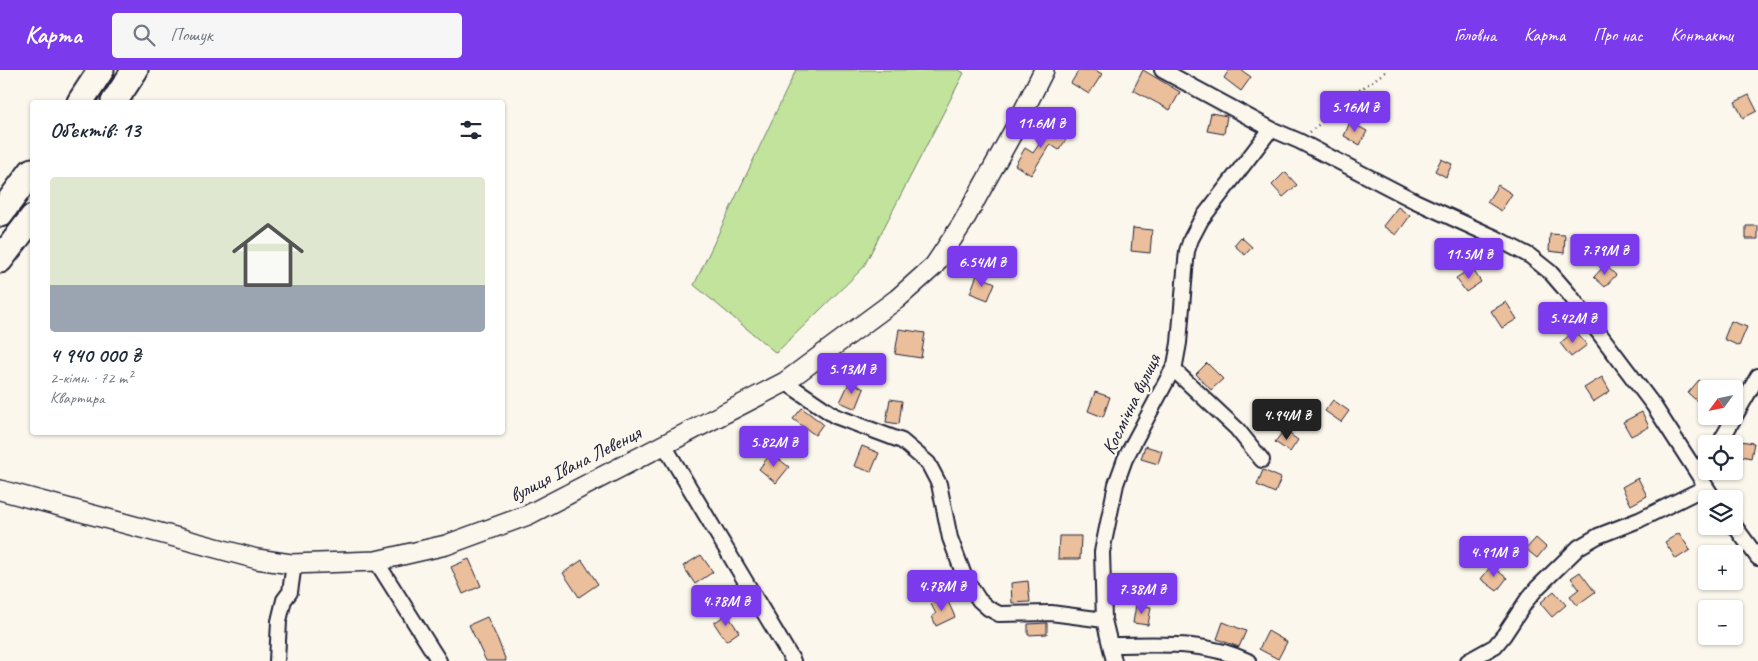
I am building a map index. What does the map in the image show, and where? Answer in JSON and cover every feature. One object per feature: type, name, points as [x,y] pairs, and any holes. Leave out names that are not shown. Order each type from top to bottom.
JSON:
[{"type":"highway","points":[[81,100],[101,70]]},
{"type":"highway","points":[[115,100],[135,70]]},
{"type":"highway","points":[[0,214],[30,174]]},
{"type":"highway","points":[[0,260],[30,221]]},
{"type":"street","name":"вулиця Івана Левенця","points":[[0,490],[257,559],[294,564],[376,561],[446,545],[528,516],[785,382],[897,300],[934,266],[962,224],[1014,130],[1044,70]]},
{"type":"street","points":[[1162,70],[1415,201],[1494,237],[1530,256],[1550,272],[1569,294],[1654,406],[1708,490]]},
{"type":"street","name":"Космічна вулиця","points":[[1114,661],[1104,620],[1102,552],[1116,484],[1125,459],[1175,366],[1179,343],[1184,271],[1191,238],[1201,220],[1271,128]]},
{"type":"street","points":[[1173,369],[1237,429],[1262,460]]},
{"type":"street","points":[[1724,435],[1758,376]]},
{"type":"street","points":[[785,382],[835,416],[902,441],[921,455],[928,463],[938,484],[950,538],[962,570],[979,600],[988,608],[999,614],[1051,613],[1104,620]]},
{"type":"street","points":[[664,444],[794,661]]},
{"type":"street","points":[[1468,661],[1495,646],[1537,588],[1579,547],[1598,536],[1698,498]]},
{"type":"street","points":[[1741,535],[1758,558]]},
{"type":"street","points":[[376,561],[439,661]]},
{"type":"street","points":[[277,661],[279,621],[284,600],[290,592],[294,564]]},
{"type":"street","points":[[1111,645],[1187,644],[1225,652],[1248,661]]},
{"type":"path","points":[[1299,140],[1388,70]]},
{"type":"green space","points":[[796,70],[959,70],[964,73],[863,268],[776,353],[694,285]]},
{"type":"building","points":[[1079,70],[1095,70],[1102,74],[1089,94],[1071,83]]},
{"type":"building","points":[[1143,70],[1180,92],[1170,110],[1133,90]]},
{"type":"building","points":[[1229,70],[1241,70],[1251,77],[1241,91],[1224,78]]},
{"type":"building","points":[[1749,95],[1757,111],[1743,118],[1735,102]]},
{"type":"building","points":[[1211,113],[1227,116],[1224,134],[1207,131]]},
{"type":"building","points":[[1056,120],[1063,124],[1058,132],[1067,138],[1059,150],[1050,144],[1031,175],[1015,165],[1025,148],[1033,153]]},
{"type":"building","points":[[1350,122],[1367,131],[1360,145],[1344,136]]},
{"type":"building","points":[[1441,159],[1452,164],[1446,177],[1435,171]]},
{"type":"building","points":[[1285,172],[1297,185],[1283,197],[1272,185]]},
{"type":"building","points":[[1498,185],[1512,194],[1501,211],[1487,202]]},
{"type":"building","points":[[1398,207],[1410,216],[1396,235],[1383,226]]},
{"type":"building","points":[[1746,226],[1758,226],[1758,239],[1746,239]]},
{"type":"building","points":[[1133,228],[1152,230],[1150,253],[1131,251]]},
{"type":"building","points":[[1550,234],[1565,235],[1564,253],[1549,251]]},
{"type":"building","points":[[1241,237],[1252,247],[1245,255],[1234,245]]},
{"type":"building","points":[[1605,265],[1616,275],[1605,287],[1594,277]]},
{"type":"building","points":[[1472,268],[1481,282],[1466,292],[1456,278]]},
{"type":"building","points":[[977,275],[995,283],[988,300],[970,293]]},
{"type":"building","points":[[1506,302],[1517,319],[1502,328],[1491,311]]},
{"type":"building","points":[[1731,321],[1747,327],[1739,346],[1724,339]]},
{"type":"building","points":[[899,329],[925,333],[921,358],[895,354]]},
{"type":"building","points":[[1575,331],[1587,345],[1571,357],[1560,343]]},
{"type":"building","points":[[1207,363],[1223,379],[1211,390],[1196,374]]},
{"type":"building","points":[[1602,377],[1610,391],[1593,402],[1584,388]]},
{"type":"building","points":[[850,381],[864,389],[856,409],[840,402]]},
{"type":"building","points":[[1698,381],[1698,402],[1688,393]]},
{"type":"building","points":[[1095,392],[1110,397],[1103,417],[1088,411]]},
{"type":"building","points":[[890,399],[902,401],[899,424],[886,422]]},
{"type":"building","points":[[1333,400],[1349,411],[1341,422],[1325,411]]},
{"type":"building","points":[[802,408],[823,424],[815,435],[793,419]]},
{"type":"building","points":[[1642,412],[1649,427],[1631,436],[1623,422]]},
{"type":"building","points":[[1284,430],[1298,440],[1290,452],[1275,442]]},
{"type":"building","points":[[1743,441],[1754,443],[1751,458],[1743,456]]},
{"type":"building","points":[[862,446],[879,453],[871,472],[854,466]]},
{"type":"building","points":[[1145,446],[1162,451],[1158,464],[1141,459]]},
{"type":"building","points":[[771,453],[789,467],[776,483],[759,469]]},
{"type":"building","points":[[1263,470],[1281,478],[1275,493],[1257,485]]},
{"type":"building","points":[[1638,478],[1647,496],[1631,505],[1622,487]]},
{"type":"building","points":[[1679,533],[1690,550],[1676,559],[1665,542]]},
{"type":"building","points":[[1059,536],[1081,536],[1080,559],[1058,559]]},
{"type":"building","points":[[1536,538],[1546,547],[1537,558],[1526,549]]},
{"type":"building","points":[[701,555],[713,572],[695,584],[683,566]]},
{"type":"building","points":[[469,559],[481,586],[463,594],[451,567]]},
{"type":"building","points":[[582,560],[598,584],[579,597],[563,573]]},
{"type":"building","points":[[1491,566],[1507,578],[1497,591],[1481,579]]},
{"type":"building","points":[[1580,572],[1595,592],[1577,605],[1570,596],[1579,589],[1571,578]]},
{"type":"building","points":[[1028,581],[1030,602],[1012,603],[1011,583]]},
{"type":"building","points":[[1554,591],[1566,605],[1552,617],[1540,603]]},
{"type":"building","points":[[946,597],[955,617],[936,626],[932,616],[936,614],[931,604]]},
{"type":"building","points":[[1136,605],[1151,607],[1148,625],[1133,623]]},
{"type":"building","points":[[727,614],[739,632],[726,641],[714,623]]},
{"type":"building","points":[[487,617],[506,661],[486,661],[469,625]]},
{"type":"building","points":[[1223,622],[1246,631],[1239,647],[1217,639]]},
{"type":"building","points":[[1047,623],[1047,634],[1028,635],[1028,624]]},
{"type":"building","points":[[1268,631],[1287,642],[1278,659],[1259,649]]}]
